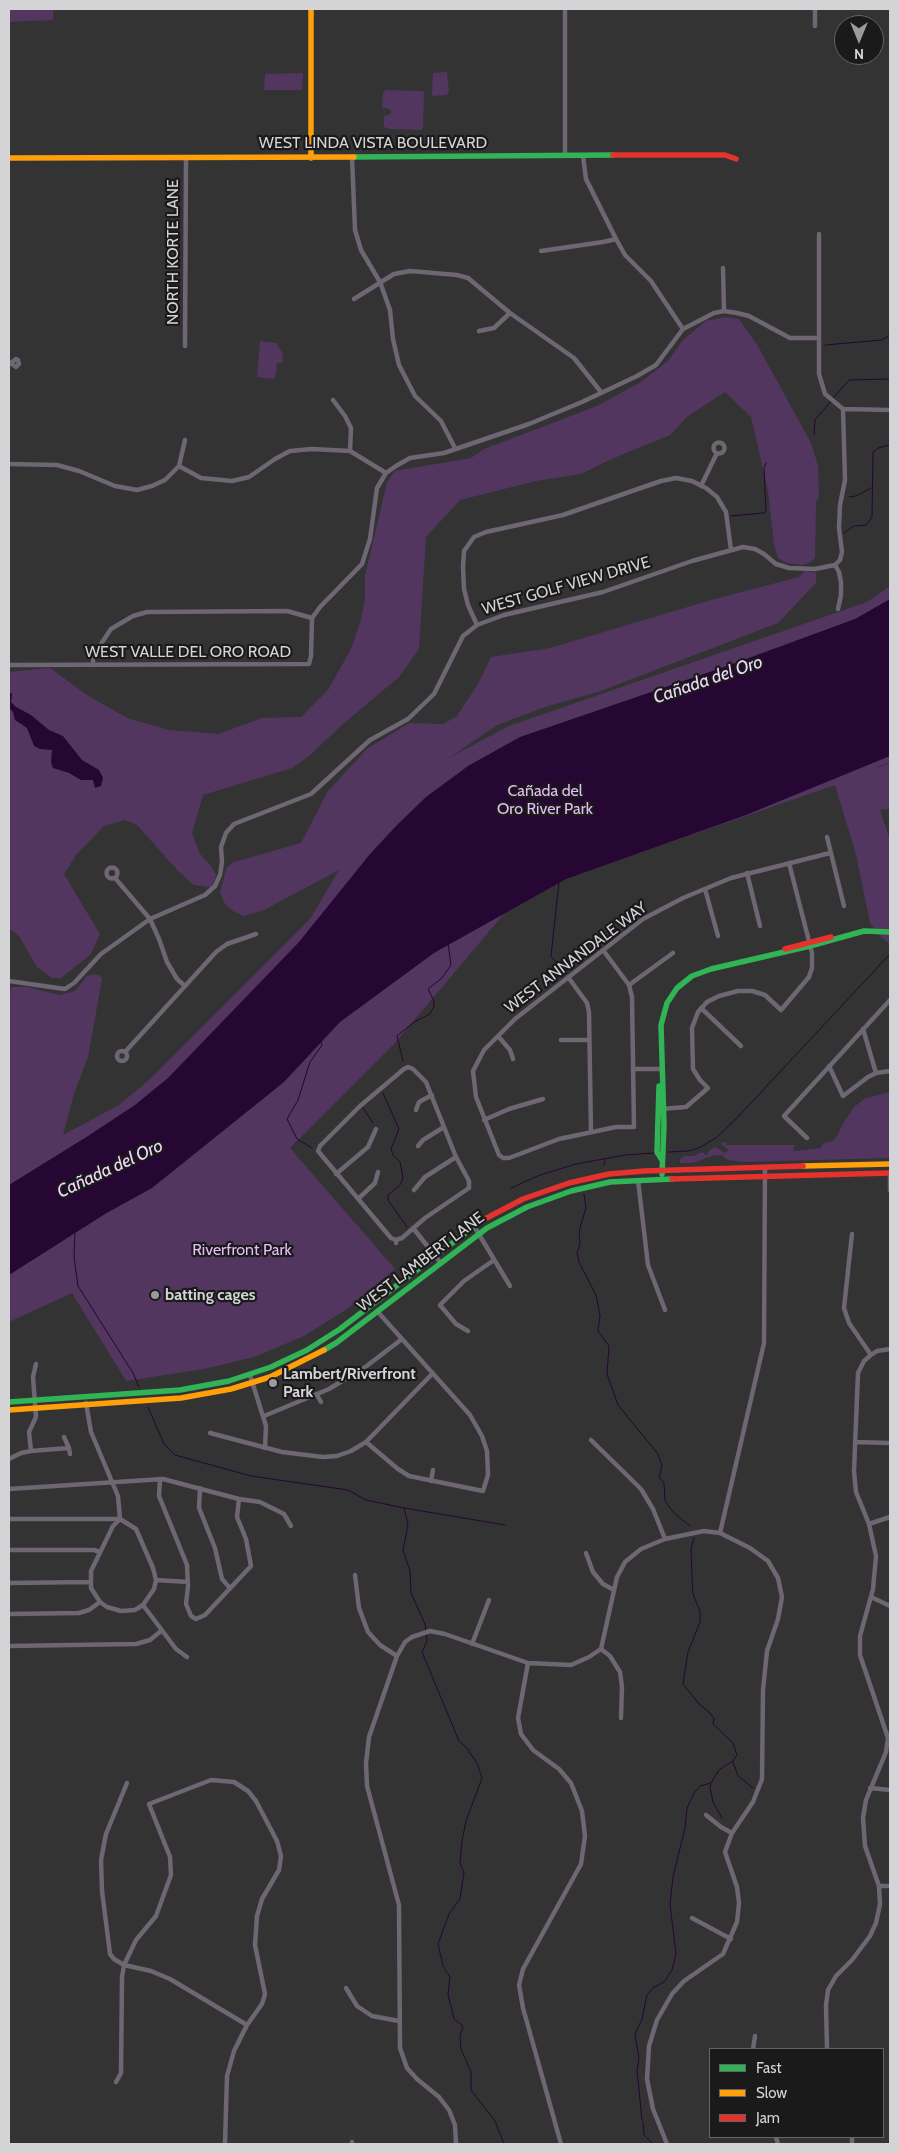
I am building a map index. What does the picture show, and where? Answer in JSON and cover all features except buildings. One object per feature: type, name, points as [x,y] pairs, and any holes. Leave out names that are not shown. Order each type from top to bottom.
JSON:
[{"type":"main road","points":[[311,9],[311,158]]},
{"type":"main road","name":"WEST LINDA VISTA BOULEVARD","points":[[9,158],[724,155],[736,159]]},
{"type":"main road","points":[[662,1179],[661,1020],[666,1003],[677,988],[700,972],[846,935],[870,930],[890,932]]},
{"type":"main road","name":"WEST LAMBERT LANE","points":[[9,1402],[190,1389],[250,1375],[284,1362],[331,1336],[474,1226],[523,1199],[568,1183],[609,1174],[662,1170],[890,1164]]},
{"type":"main road","name":"WEST LAMBERT LANE","points":[[9,1410],[181,1398],[220,1392],[282,1372],[320,1352],[479,1233],[517,1211],[558,1195],[596,1185],[638,1180],[890,1172]]},
{"type":"street","points":[[565,9],[565,156]]},
{"type":"street","points":[[815,9],[815,26]]},
{"type":"street","points":[[583,156],[586,179],[625,255],[651,281],[683,329]]},
{"type":"street","name":"NORTH KORTE LANE","points":[[185,346],[186,158]]},
{"type":"street","points":[[352,158],[355,230],[361,250],[380,282],[390,310],[393,339],[399,365],[415,396],[441,421],[455,448]]},
{"type":"street","points":[[819,234],[819,374],[825,394],[843,409],[890,410]]},
{"type":"street","points":[[541,251],[616,239]]},
{"type":"street","points":[[723,268],[724,310]]},
{"type":"street","points":[[354,299],[394,274],[410,271],[457,275],[468,278],[480,286],[510,313],[574,358],[601,392]]},
{"type":"street","points":[[93,665],[93,656],[111,629],[122,621],[148,612],[287,611],[312,618],[320,607],[362,564],[370,539],[377,488],[386,473],[410,458],[444,452],[529,424],[582,402],[656,365],[683,329],[701,318],[724,310],[749,316],[790,338],[818,338]]},
{"type":"street","points":[[479,331],[494,328],[510,313]]},
{"type":"street","points":[[333,400],[346,416],[351,428],[350,451]]},
{"type":"street","points":[[838,609],[841,582],[835,565],[840,560],[842,552],[839,528],[840,505],[846,480],[843,409]]},
{"type":"street","points":[[9,464],[57,465],[80,471],[115,486],[137,490],[165,480],[179,466],[185,440]]},
{"type":"street","points":[[179,466],[201,478],[232,481],[249,477],[275,459],[290,451],[301,449],[350,451],[386,473]]},
{"type":"street","points":[[701,486],[717,453]]},
{"type":"street","points":[[477,625],[468,605],[464,589],[462,566],[464,551],[474,537],[486,532],[588,508],[661,481],[676,478],[692,481],[717,497],[726,512],[731,550]]},
{"type":"street","name":"WEST GOLF VIEW DRIVE","points":[[9,983],[65,989],[74,983],[101,954],[150,919],[205,895],[215,886],[220,875],[222,862],[220,847],[226,833],[234,824],[311,794],[370,740],[408,719],[434,694],[463,636],[477,625],[504,615],[602,592],[692,561],[743,547],[755,549],[776,564],[789,568],[815,569],[835,565]]},
{"type":"street","name":"WEST VALLE DEL ORO ROAD","points":[[9,665],[309,664],[312,618]]},
{"type":"street","points":[[827,837],[844,906]]},
{"type":"street","name":"WEST ANNANDALE WAY","points":[[503,1158],[499,1155],[484,1120],[476,1097],[473,1072],[484,1050],[515,1019],[643,919],[705,889],[747,873],[830,852]]},
{"type":"street","points":[[661,1109],[686,1107],[708,1088],[696,1074],[692,1063],[693,1022],[701,1008],[712,998],[747,991],[765,996],[781,1010],[809,977],[812,963],[809,944],[788,864]]},
{"type":"street","points":[[747,873],[760,926]]},
{"type":"street","points":[[115,878],[150,919],[167,962],[177,979],[185,986]]},
{"type":"street","points":[[705,889],[718,936]]},
{"type":"street","points":[[124,1052],[221,948],[256,934]]},
{"type":"street","points":[[502,1165],[503,1158],[559,1139],[634,1126],[632,997],[629,985],[603,950]]},
{"type":"street","points":[[629,985],[673,953]]},
{"type":"street","points":[[568,977],[587,1003],[590,1012],[591,1132]]},
{"type":"street","points":[[807,1138],[784,1116],[890,1000]]},
{"type":"street","points":[[701,1008],[741,1046]]},
{"type":"street","points":[[863,1029],[876,1072]]},
{"type":"street","points":[[498,1036],[510,1050],[514,1059]]},
{"type":"street","points":[[561,1040],[589,1040]]},
{"type":"street","points":[[829,1066],[843,1096],[862,1080],[876,1072],[890,1071]]},
{"type":"street","points":[[409,1067],[426,1082],[432,1095],[456,1157],[471,1188],[396,1241],[391,1238],[317,1152],[320,1146],[360,1106],[401,1071],[409,1067]]},
{"type":"street","points":[[634,1069],[661,1069]]},
{"type":"street","points":[[416,1110],[419,1102],[432,1095]]},
{"type":"street","points":[[484,1120],[509,1109],[543,1099]]},
{"type":"street","points":[[418,1146],[423,1140],[444,1127]]},
{"type":"street","points":[[336,1174],[368,1147],[376,1129]]},
{"type":"street","points":[[414,1190],[425,1177],[456,1157]]},
{"type":"street","points":[[720,1533],[764,1343],[765,1167]]},
{"type":"street","points":[[358,1199],[375,1183],[378,1172]]},
{"type":"street","points":[[890,1172],[890,1190]]},
{"type":"street","points":[[638,1180],[648,1265],[666,1310]]},
{"type":"street","points":[[474,1226],[510,1286]]},
{"type":"street","points":[[413,1228],[440,1262]]},
{"type":"street","points":[[852,1234],[844,1308],[850,1323],[871,1354]]},
{"type":"street","points":[[468,1331],[456,1324],[440,1305],[464,1281],[494,1260]]},
{"type":"street","points":[[366,1442],[409,1476],[484,1491],[488,1475],[487,1459],[482,1436],[470,1415],[377,1311]]},
{"type":"street","points":[[264,1416],[318,1395],[364,1368],[402,1340]]},
{"type":"street","points":[[827,2048],[826,2006],[828,1990],[836,1976],[852,1960],[874,1928],[880,1904],[879,1886],[869,1860],[864,1834],[864,1810],[870,1788],[886,1752],[888,1738],[860,1655],[860,1636],[871,1597],[876,1556],[869,1524],[859,1501],[854,1482],[858,1373],[864,1360],[871,1354],[877,1351],[890,1350]]},
{"type":"street","points":[[31,1451],[29,1432],[35,1420],[33,1377],[36,1364]]},
{"type":"street","points":[[210,1433],[282,1452],[330,1456],[351,1451],[366,1442],[432,1374]]},
{"type":"street","points":[[250,1375],[264,1416],[266,1430],[265,1448]]},
{"type":"street","points":[[318,1395],[321,1402]]},
{"type":"street","points":[[9,1519],[120,1519],[129,1523],[138,1532],[153,1568],[156,1580],[151,1595],[143,1605],[134,1610],[122,1611],[107,1608],[93,1594],[90,1582],[91,1571],[113,1526],[120,1519],[119,1500],[91,1432],[86,1397]]},
{"type":"street","points":[[64,1436],[70,1454]]},
{"type":"street","points":[[591,1440],[641,1489],[653,1509],[665,1539]]},
{"type":"street","points":[[855,1442],[890,1443]]},
{"type":"street","points":[[9,1459],[21,1453],[31,1451],[68,1448]]},
{"type":"street","points":[[431,1481],[433,1470]]},
{"type":"street","points":[[160,1479],[159,1496],[185,1559],[188,1582],[186,1604],[191,1616],[196,1619],[205,1615],[251,1566],[246,1539],[237,1517],[239,1499]]},
{"type":"street","points":[[9,1488],[160,1479],[272,1506],[284,1514],[291,1526]]},
{"type":"street","points":[[200,1488],[199,1508],[215,1548],[222,1579],[230,1588]]},
{"type":"street","points":[[869,1524],[890,1517]]},
{"type":"street","points":[[456,2144],[455,2125],[449,2110],[440,2096],[417,2079],[402,2057],[399,2021],[399,1905],[369,1793],[366,1763],[369,1737],[397,1656],[405,1642],[425,1631],[445,1634],[528,1663],[571,1666],[589,1658],[601,1649],[617,1577],[624,1562],[641,1549],[665,1539],[704,1531],[720,1533],[750,1548],[768,1561],[778,1578],[782,1597],[778,1620],[767,1651],[763,1690],[762,1779],[753,1802],[732,1833],[726,1852],[737,1887],[739,1903],[737,1922],[723,1954],[684,1981],[672,1994],[657,2020],[649,2046],[647,2080],[653,2109],[667,2144]]},
{"type":"street","points":[[9,1550],[94,1550],[100,1552]]},
{"type":"street","points":[[586,1553],[593,1572],[603,1584],[614,1590]]},
{"type":"street","points":[[355,1575],[360,1609],[368,1632],[380,1645],[397,1656]]},
{"type":"street","points":[[156,1580],[188,1582]]},
{"type":"street","points":[[9,1583],[90,1582]]},
{"type":"street","points":[[871,1597],[890,1606]]},
{"type":"street","points":[[472,1644],[489,1600]]},
{"type":"street","points":[[9,1614],[78,1613],[89,1610],[100,1602]]},
{"type":"street","points":[[143,1605],[176,1649],[187,1657]]},
{"type":"street","points":[[9,1646],[136,1644],[150,1640],[161,1630]]},
{"type":"street","points":[[601,1649],[610,1656],[620,1672],[622,1687],[621,1718]]},
{"type":"street","points":[[528,1663],[518,1718],[521,1734],[532,1750],[559,1769],[571,1783],[582,1811],[585,1836],[581,1864],[523,1969],[519,1985],[523,2008],[561,2144]]},
{"type":"street","points":[[116,2082],[122,2072],[122,1977],[124,1965],[136,1940],[156,1916],[171,1875],[170,1857],[149,1804],[211,1780],[234,1782],[253,1796],[277,1841],[281,1856],[279,1870],[258,1909],[254,1935],[256,1954],[265,1994],[262,2004],[234,2051],[227,2076],[225,2144]]},
{"type":"street","points":[[127,1783],[106,1834],[101,1874],[109,1948],[114,1959],[124,1965],[151,1971],[170,1979],[248,2025]]},
{"type":"street","points":[[870,1788],[890,1790]]},
{"type":"street","points":[[706,1815],[732,1833]]},
{"type":"street","points":[[879,1886],[890,1886]]},
{"type":"street","points":[[692,1918],[731,1939]]},
{"type":"street","points":[[346,1988],[357,2006],[372,2016],[399,2021]]},
{"type":"street","points":[[753,2048],[755,2036]]},
{"type":"green space","points":[[9,9],[53,9],[53,20],[9,22]]},
{"type":"green space","points":[[447,72],[449,92],[447,95],[432,96],[433,73]]},
{"type":"green space","points":[[303,73],[302,90],[264,90],[265,74]]},
{"type":"green space","points":[[386,90],[424,92],[423,128],[421,130],[390,129],[384,127],[384,116],[391,114],[391,110],[382,107],[383,93]]},
{"type":"green space","points":[[725,317],[739,319],[758,346],[811,443],[818,465],[819,498],[816,501],[815,558],[809,563],[801,565],[787,563],[778,558],[774,544],[768,491],[751,417],[725,392],[688,416],[670,435],[581,474],[536,481],[460,500],[426,537],[419,649],[399,677],[343,724],[309,756],[292,768],[203,795],[192,833],[200,854],[216,875],[213,884],[210,887],[194,885],[178,871],[137,825],[125,820],[104,826],[77,854],[64,874],[100,934],[91,954],[61,978],[52,978],[37,967],[19,936],[9,928],[9,672],[50,668],[87,695],[127,718],[169,730],[218,734],[262,718],[301,717],[328,690],[351,649],[360,623],[365,599],[365,576],[387,482],[395,471],[471,458],[484,449],[597,406],[641,382],[668,361],[683,340],[706,321]]},
{"type":"green space","points":[[260,341],[276,343],[283,354],[282,363],[277,363],[275,379],[257,377]]},
{"type":"green space","name":"Riverfront Park","points":[[805,571],[816,573],[816,583],[778,623],[598,692],[545,707],[497,725],[449,758],[509,726],[867,602],[890,586],[890,762],[868,771],[890,763],[890,809],[880,810],[890,840],[890,944],[881,937],[870,923],[856,854],[835,785],[541,887],[515,901],[393,1045],[290,1148],[395,1269],[347,1309],[304,1336],[254,1357],[204,1369],[126,1381],[72,1293],[9,1322],[9,996],[12,987],[27,987],[60,995],[75,991],[87,976],[99,975],[102,979],[88,1057],[75,1091],[63,1135],[119,1105],[149,1080],[310,919],[339,870],[264,910],[244,916],[233,911],[225,904],[220,892],[227,867],[234,862],[301,843],[328,791],[368,748],[410,723],[443,724],[457,716],[478,684],[491,657],[550,648],[711,600],[799,577]]},
{"type":"green space","points":[[890,1092],[890,1158],[743,1162],[728,1160],[721,1155],[711,1156],[693,1163],[680,1163],[680,1159],[685,1156],[693,1156],[703,1152],[707,1155],[715,1147],[725,1153],[729,1150],[721,1144],[722,1142],[727,1143],[726,1145],[795,1145],[793,1150],[796,1151],[821,1148],[823,1143],[831,1142],[836,1138],[854,1107],[866,1098]]},
{"type":"water","name":"Cañada del Oro River Park","points":[[890,599],[890,756],[746,815],[566,879],[434,953],[340,1022],[284,1082],[152,1188],[105,1214],[9,1275],[9,1185],[135,1105],[168,1078],[299,942],[370,854],[426,797],[468,766],[520,737],[727,666],[855,619]]},
{"type":"water","points":[[9,692],[12,694],[11,702],[16,707],[31,715],[49,730],[63,736],[82,760],[99,770],[103,778],[101,786],[95,788],[93,780],[81,780],[69,773],[53,768],[51,762],[52,750],[40,749],[34,746],[27,728],[15,720],[13,712],[9,708]]},
{"type":"waterway","points":[[825,345],[882,340],[890,335]]},
{"type":"waterway","points":[[833,398],[849,380],[890,379]]},
{"type":"waterway","points":[[814,434],[815,420],[831,401]]},
{"type":"waterway","points":[[844,533],[854,526],[866,525],[872,517],[873,452],[878,448],[890,445]]},
{"type":"waterway","points":[[731,516],[764,513],[766,511],[764,468],[766,463]]},
{"type":"waterway","points":[[849,497],[856,496],[871,488]]},
{"type":"waterway","points":[[559,882],[551,956],[567,974]]},
{"type":"waterway","points":[[403,1061],[397,1036],[414,1022],[430,1014],[434,1001],[428,989],[442,978],[451,965],[448,943]]},
{"type":"waterway","points":[[668,1152],[689,1151],[699,1148],[716,1138],[890,954]]},
{"type":"waterway","points":[[312,1148],[297,1139],[287,1119],[298,1100],[310,1062],[322,1045],[321,1041]]},
{"type":"waterway","points":[[383,1093],[399,1129],[391,1149],[393,1155],[400,1162],[403,1178],[400,1185],[388,1195],[388,1200],[407,1227]]},
{"type":"waterway","points":[[363,1108],[373,1123]]},
{"type":"waterway","points":[[511,1188],[540,1175],[576,1164],[625,1155],[654,1153]]},
{"type":"waterway","points":[[604,1165],[605,1159]]},
{"type":"waterway","points":[[584,1194],[586,1208],[581,1224],[580,1244],[577,1253],[579,1262],[596,1295],[600,1315],[598,1331],[609,1346],[607,1374],[618,1405],[658,1454],[662,1466],[659,1477],[664,1483],[665,1501],[673,1512],[690,1526]]},
{"type":"waterway","points":[[75,1233],[74,1257],[78,1286],[133,1373],[139,1387]]},
{"type":"waterway","points":[[148,1407],[164,1444],[175,1455],[251,1476],[348,1490],[366,1500],[505,1525]]},
{"type":"waterway","points":[[404,1508],[408,1525],[403,1550],[410,1571],[411,1593],[425,1624],[427,1641],[422,1652],[459,1741],[466,1747],[477,1763],[482,1778],[466,1821],[462,1841],[460,1863],[464,1872],[460,1899],[449,1914],[438,1944],[443,1966],[450,1977],[448,1994],[454,2019],[463,2026],[460,2036],[461,2049],[471,2072],[471,2090],[495,2121],[504,2144]]},
{"type":"waterway","points":[[642,2120],[637,2070],[639,2059],[635,2034],[642,2019],[647,1995],[653,1988],[664,1982],[672,1970],[676,1954],[670,1904],[673,1877],[685,1828],[687,1808],[694,1793],[700,1786],[711,1783],[719,1770],[733,1761],[737,1755],[733,1743],[713,1724],[714,1718],[699,1704],[683,1684],[688,1652],[700,1622],[700,1611],[693,1594],[691,1549],[694,1538]]},
{"type":"waterway","points":[[733,1762],[738,1776],[753,1788]]},
{"type":"waterway","points":[[711,1784],[713,1802],[722,1818]]},
{"type":"waterway","points":[[643,2122],[644,2135],[653,2144]]},
{"type":"traffic: fast","points":[[354,157],[613,155]]},
{"type":"traffic: fast","points":[[662,1174],[664,1125],[661,1025],[667,1003],[677,988],[692,976],[711,969],[810,946],[864,931],[890,932]]},
{"type":"traffic: fast","points":[[659,1086],[657,1152],[662,1160]]},
{"type":"traffic: fast","points":[[324,1350],[336,1343],[487,1228],[527,1207],[571,1191],[610,1182],[672,1179]]},
{"type":"traffic: fast","points":[[9,1402],[180,1390],[229,1381],[271,1367],[307,1350],[340,1329],[481,1221]]},
{"type":"traffic: slow","points":[[311,9],[311,158]]},
{"type":"traffic: slow","points":[[9,158],[354,157]]},
{"type":"traffic: slow","points":[[803,1166],[890,1164]]},
{"type":"traffic: slow","points":[[9,1410],[181,1398],[231,1389],[270,1377],[324,1350]]},
{"type":"traffic: jam","points":[[613,155],[725,155],[736,159]]},
{"type":"traffic: jam","points":[[785,949],[831,937]]},
{"type":"traffic: jam","points":[[481,1221],[523,1199],[569,1183],[609,1174],[644,1171],[803,1166]]},
{"type":"traffic: jam","points":[[672,1179],[890,1173]]},
{"type":"place","name":"batting cages","points":[[155,1295]]},
{"type":"place","name":"Lambert/Riverfront Park","points":[[273,1383]]},
{"type":"water label","name":"Cañada del Oro","points":[[708,680]]},
{"type":"water label","name":"Cañada del Oro","points":[[110,1169]]}]
